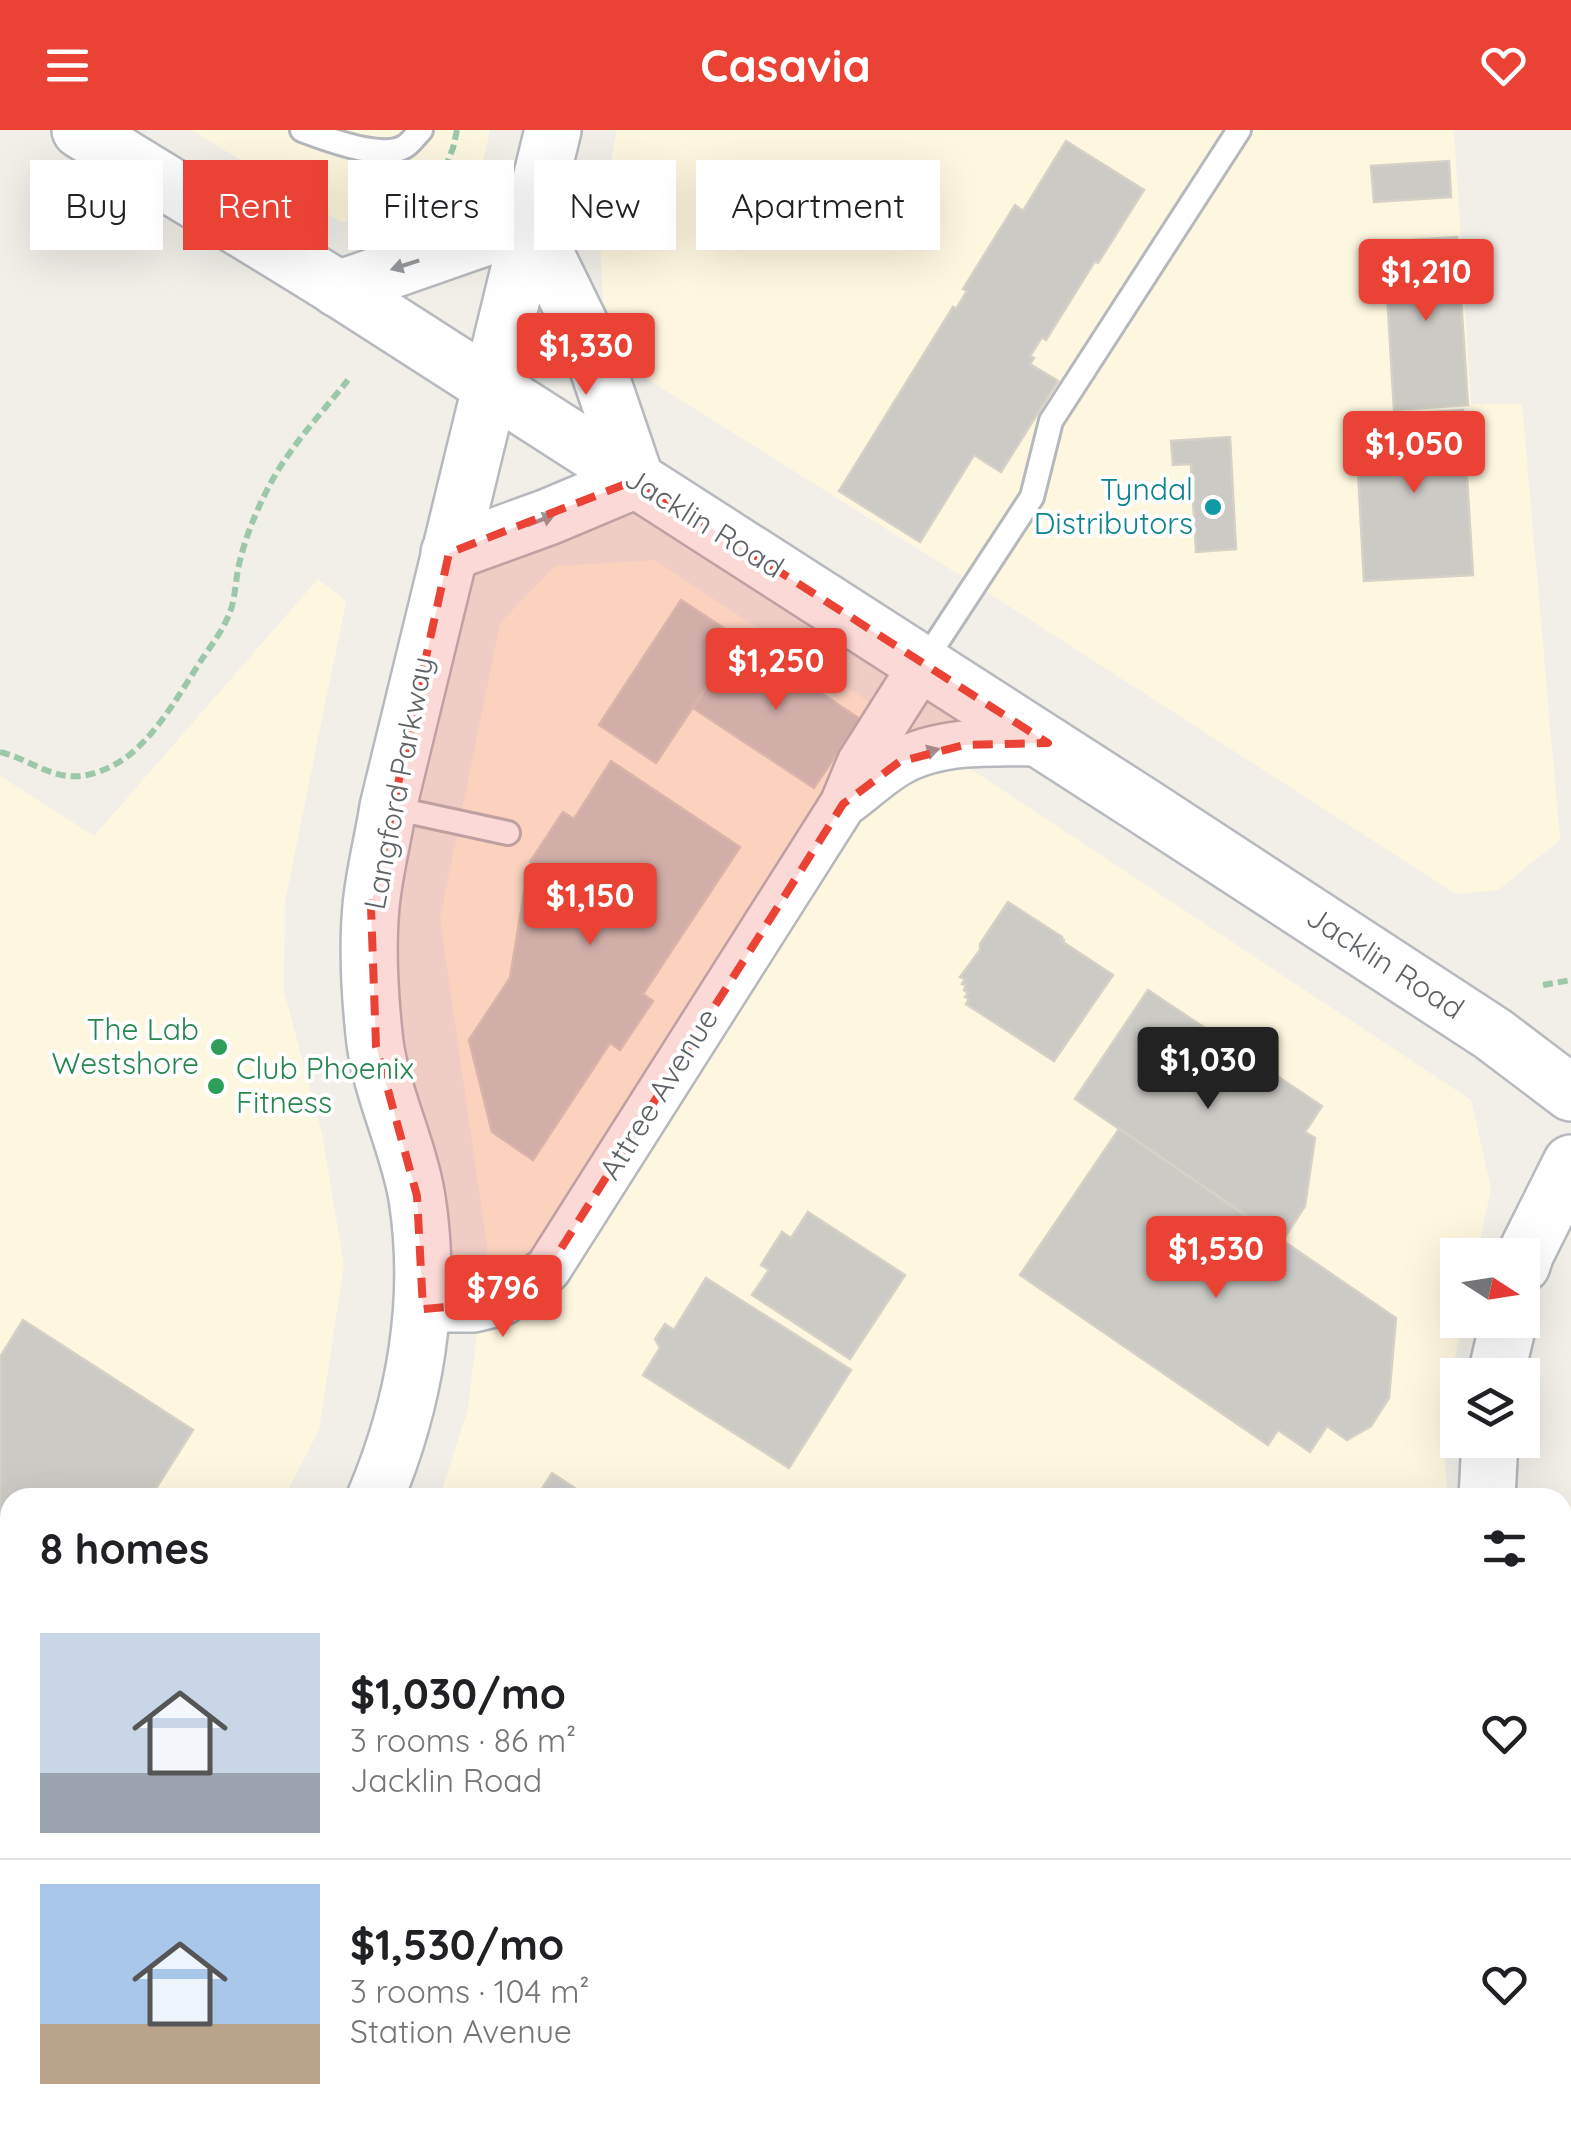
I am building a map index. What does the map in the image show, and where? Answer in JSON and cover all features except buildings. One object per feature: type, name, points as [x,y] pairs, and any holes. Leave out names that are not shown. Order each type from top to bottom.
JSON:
[{"type":"main road","name":"Langford Parkway","points":[[379,1488],[410,1389],[424,1309],[416,1196],[376,1046],[370,970],[371,906],[388,808],[553,130]]},
{"type":"main road","name":"Jacklin Road","points":[[96,135],[924,662],[1493,1034],[1571,1093]]},
{"type":"main road","points":[[338,288],[530,222],[590,344],[636,480],[548,518],[449,553]]},
{"type":"main road","points":[[1533,1238],[1571,1162]]},
{"type":"main road","points":[[1488,1488],[1489,1458]]},
{"type":"street","name":"Attree Avenue","points":[[424,1309],[474,1309],[503,1302],[548,1268],[843,804],[860,763],[924,662]]},
{"type":"street","name":"Attree Avenue","points":[[843,804],[900,762],[930,750],[978,744],[1048,743]]},
{"type":"lane","points":[[302,130],[327,140],[383,152],[405,147],[421,130]]},
{"type":"lane","points":[[924,662],[1032,497],[1051,421],[1239,130]]},
{"type":"lane","points":[[388,808],[508,833]]},
{"type":"path","points":[[448,160],[457,130]]},
{"type":"path","points":[[0,752],[66,776],[103,770],[132,754],[177,697],[225,624],[250,526],[270,484],[348,380]]},
{"type":"path","points":[[1542,985],[1571,980]]},
{"type":"highlighted area","points":[[636,480],[1048,743],[964,745],[899,762],[843,804],[548,1269],[503,1302],[423,1309],[417,1196],[376,1046],[371,906],[449,553]]},
{"type":"shaded area","points":[[192,130],[490,130],[483,160],[348,160],[348,222],[328,214],[328,160],[240,160]]},
{"type":"shaded area","points":[[617,130],[1454,130],[1471,404],[1522,404],[1560,840],[1498,890],[1456,894],[644,377],[603,301],[600,250],[676,250],[676,160],[611,160]]},
{"type":"shaded area","points":[[655,560],[1471,1100],[1491,1188],[1481,1238],[1440,1238],[1440,1338],[1459,1338],[1455,1358],[1440,1358],[1440,1458],[1444,1458],[1447,1488],[443,1488],[468,1409],[487,1246],[440,918],[500,623],[555,566]]},
{"type":"shaded area","points":[[318,579],[346,601],[285,902],[284,991],[322,1134],[344,1265],[319,1430],[289,1488],[0,1488],[0,776],[94,836]]},
{"type":"place","name":"Tyndal Distributors","points":[[1213,507]]},
{"type":"place","name":"The Lab Westshore","points":[[219,1047]]},
{"type":"place","name":"Club Phoenix Fitness","points":[[216,1086]]}]
